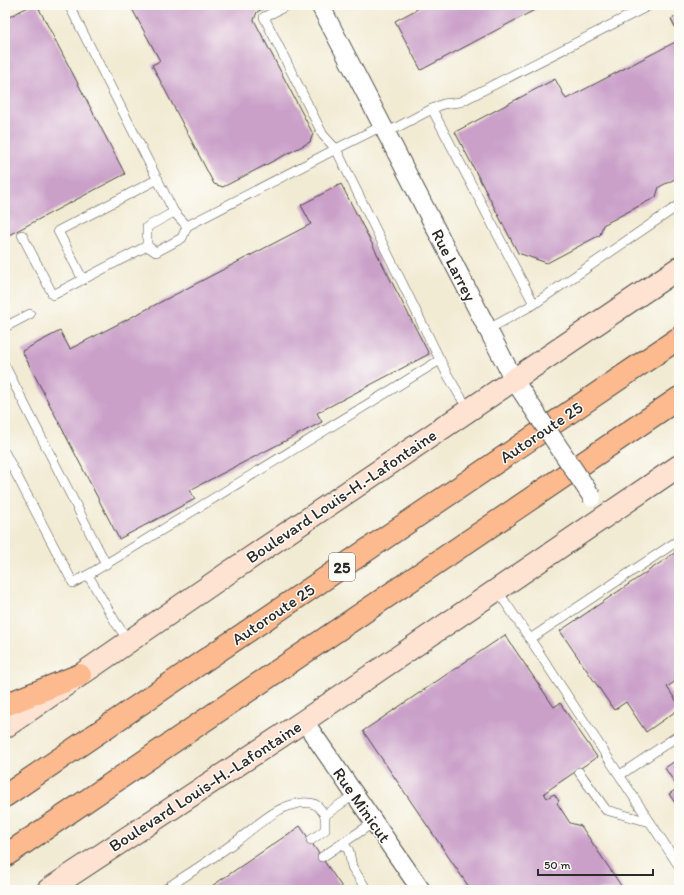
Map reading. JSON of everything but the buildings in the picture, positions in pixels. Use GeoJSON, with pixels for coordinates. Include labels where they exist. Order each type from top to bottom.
{"type":"FeatureCollection","features":[{"type":"Feature","properties":{"kind":"main road","name":"Boulevard Louis-H.-Lafontaine"},"geometry":{"type":"LineString","coordinates":[[5,728],[129,641],[679,268]]}},
{"type":"Feature","properties":{"kind":"main road","name":"Autoroute 25"},"geometry":{"type":"LineString","coordinates":[[5,796],[679,338]]}},
{"type":"Feature","properties":{"kind":"main road"},"geometry":{"type":"LineString","coordinates":[[5,856],[679,398]]}},
{"type":"Feature","properties":{"kind":"main road","name":"Boulevard Louis-H.-Lafontaine"},"geometry":{"type":"LineString","coordinates":[[48,890],[304,721],[679,466]]}},
{"type":"Feature","properties":{"kind":"main road"},"geometry":{"type":"LineString","coordinates":[[5,705],[80,675]]}},
{"type":"Feature","properties":{"kind":"street","name":"Rue Larrey"},"geometry":{"type":"LineString","coordinates":[[320,5],[514,380],[605,516]]}},
{"type":"Feature","properties":{"kind":"street","name":"Rue Minicut"},"geometry":{"type":"LineString","coordinates":[[304,721],[421,890]]}},
{"type":"Feature","properties":{"kind":"lane"},"geometry":{"type":"LineString","coordinates":[[69,5],[174,212],[187,226]]}},
{"type":"Feature","properties":{"kind":"lane"},"geometry":{"type":"LineString","coordinates":[[288,5],[264,18],[323,135],[336,149],[447,374],[469,410]]}},
{"type":"Feature","properties":{"kind":"lane"},"geometry":{"type":"LineString","coordinates":[[147,246],[156,252],[182,238],[187,226],[336,149],[444,104],[460,102],[650,5]]}},
{"type":"Feature","properties":{"kind":"lane"},"geometry":{"type":"LineString","coordinates":[[432,109],[534,304]]}},
{"type":"Feature","properties":{"kind":"lane"},"geometry":{"type":"LineString","coordinates":[[83,280],[58,231],[158,179]]}},
{"type":"Feature","properties":{"kind":"lane"},"geometry":{"type":"LineString","coordinates":[[488,330],[534,304],[679,205]]}},
{"type":"Feature","properties":{"kind":"lane"},"geometry":{"type":"LineString","coordinates":[[147,246],[147,227],[174,212]]}},
{"type":"Feature","properties":{"kind":"lane"},"geometry":{"type":"LineString","coordinates":[[22,235],[52,295],[147,246]]}},
{"type":"Feature","properties":{"kind":"lane"},"geometry":{"type":"LineString","coordinates":[[5,327],[30,314]]}},
{"type":"Feature","properties":{"kind":"lane"},"geometry":{"type":"LineString","coordinates":[[5,453],[73,583],[440,360]]}},
{"type":"Feature","properties":{"kind":"lane"},"geometry":{"type":"LineString","coordinates":[[5,366],[106,564]]}},
{"type":"Feature","properties":{"kind":"lane"},"geometry":{"type":"LineString","coordinates":[[530,639],[679,540]]}},
{"type":"Feature","properties":{"kind":"lane"},"geometry":{"type":"LineString","coordinates":[[88,575],[116,623],[129,641]]}},
{"type":"Feature","properties":{"kind":"lane"},"geometry":{"type":"LineString","coordinates":[[497,590],[679,866]]}},
{"type":"Feature","properties":{"kind":"lane"},"geometry":{"type":"LineString","coordinates":[[620,776],[679,735]]}},
{"type":"Feature","properties":{"kind":"lane"},"geometry":{"type":"LineString","coordinates":[[579,772],[606,810],[650,822]]}},
{"type":"Feature","properties":{"kind":"lane"},"geometry":{"type":"LineString","coordinates":[[325,815],[355,794]]}},
{"type":"Feature","properties":{"kind":"lane"},"geometry":{"type":"LineString","coordinates":[[164,890],[236,841],[256,825],[278,811],[298,804],[308,802],[318,806],[325,815],[325,830],[311,840]]}},
{"type":"Feature","properties":{"kind":"lane"},"geometry":{"type":"LineString","coordinates":[[322,857],[374,822]]}},
{"type":"Feature","properties":{"kind":"lane"},"geometry":{"type":"LineString","coordinates":[[343,843],[349,851],[352,867],[367,890]]}}]}
